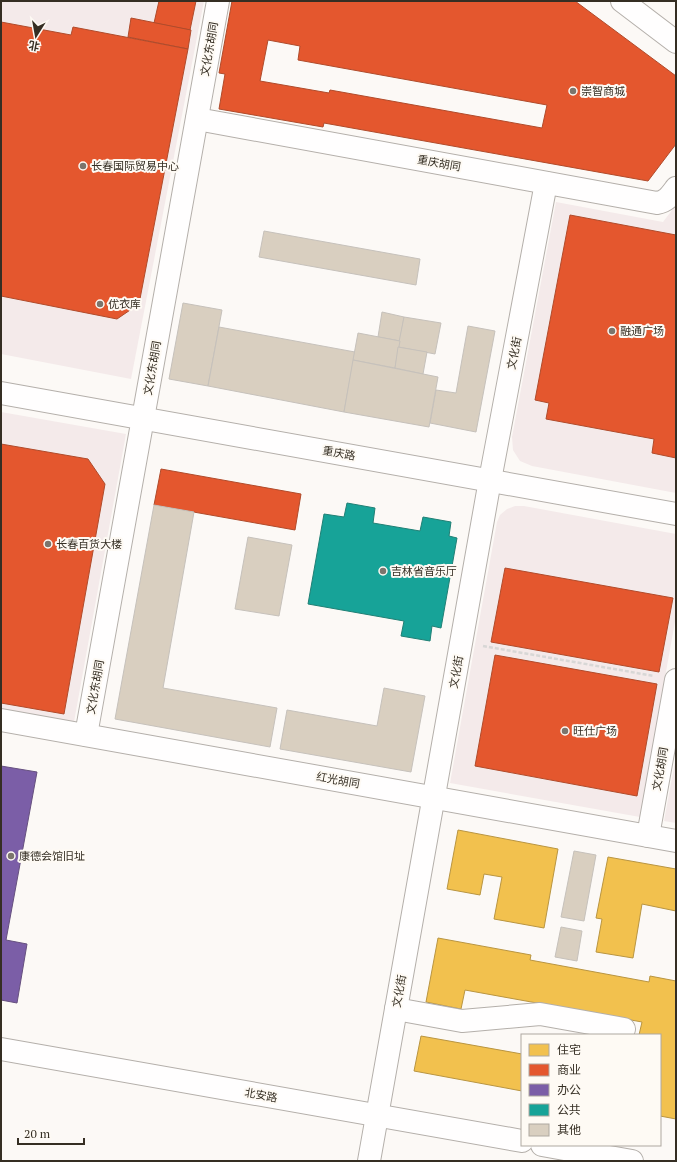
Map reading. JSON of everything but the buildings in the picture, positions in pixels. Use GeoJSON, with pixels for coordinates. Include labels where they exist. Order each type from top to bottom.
{"type":"FeatureCollection","features":[{"type":"Feature","properties":{"kind":"street","name":"文化东胡同"},"geometry":{"type":"LineString","coordinates":[[86,735],[218,1]]}},
{"type":"Feature","properties":{"kind":"street"},"geometry":{"type":"LineString","coordinates":[[622,1],[676,42]]}},
{"type":"Feature","properties":{"kind":"street","name":"重庆胡同"},"geometry":{"type":"LineString","coordinates":[[196,119],[657,203],[664,202],[676,188]]}},
{"type":"Feature","properties":{"kind":"street","name":"文化街"},"geometry":{"type":"LineString","coordinates":[[369,1161],[490,480],[546,183]]}},
{"type":"Feature","properties":{"kind":"street","name":"重庆路"},"geometry":{"type":"LineString","coordinates":[[1,393],[676,514]]}},
{"type":"Feature","properties":{"kind":"street","name":"文化胡同"},"geometry":{"type":"LineString","coordinates":[[648,836],[676,680]]}},
{"type":"Feature","properties":{"kind":"street","name":"红光胡同"},"geometry":{"type":"LineString","coordinates":[[1,720],[676,841]]}},
{"type":"Feature","properties":{"kind":"street"},"geometry":{"type":"LineString","coordinates":[[396,1009],[462,1020],[540,1014],[624,1029]]}},
{"type":"Feature","properties":{"kind":"street","name":"北安路"},"geometry":{"type":"LineString","coordinates":[[1,1049],[521,1141]]}},
{"type":"Feature","properties":{"kind":"street"},"geometry":{"type":"LineString","coordinates":[[548,1146],[632,1161]]}},
{"type":"Feature","properties":{"kind":"path"},"geometry":{"type":"LineString","coordinates":[[461,642],[676,680]]}},
{"type":"Feature","properties":{"kind":"shaded area","name":"长春国际贸易中心"},"geometry":{"type":"Polygon","coordinates":[[[1,1],[204,1],[131,379],[1,354],[1,1]]]}},
{"type":"Feature","properties":{"kind":"shaded area","name":"融通广场"},"geometry":{"type":"Polygon","coordinates":[[[556,202],[663,222],[676,205],[676,493],[532,466],[520,461],[513,450],[512,437],[556,202]]]}},
{"type":"Feature","properties":{"kind":"shaded area","name":"长春百货大楼"},"geometry":{"type":"Polygon","coordinates":[[[1,412],[126,434],[74,722],[1,709],[1,412]]]}},
{"type":"Feature","properties":{"kind":"shaded area"},"geometry":{"type":"Polygon","coordinates":[[[515,506],[524,506],[676,534],[676,616],[640,817],[450,783],[497,522],[500,515],[507,509],[515,506]]]}},
{"type":"Feature","properties":{"kind":"shaded area"},"geometry":{"type":"Polygon","coordinates":[[[676,756],[676,823],[664,821],[676,756]]]}},
{"type":"Feature","properties":{"kind":"place","name":"崇智商城"},"geometry":{"type":"Point","coordinates":[573,91]}},
{"type":"Feature","properties":{"kind":"place","name":"长春国际贸易中心"},"geometry":{"type":"Point","coordinates":[83,166]}},
{"type":"Feature","properties":{"kind":"place","name":"优衣库"},"geometry":{"type":"Point","coordinates":[100,304]}},
{"type":"Feature","properties":{"kind":"place","name":"融通广场"},"geometry":{"type":"Point","coordinates":[612,331]}},
{"type":"Feature","properties":{"kind":"place","name":"长春百货大楼"},"geometry":{"type":"Point","coordinates":[48,544]}},
{"type":"Feature","properties":{"kind":"place","name":"吉林省音乐厅"},"geometry":{"type":"Point","coordinates":[383,571]}},
{"type":"Feature","properties":{"kind":"place","name":"旺仕广场"},"geometry":{"type":"Point","coordinates":[565,731]}},
{"type":"Feature","properties":{"kind":"place","name":"康德会馆旧址"},"geometry":{"type":"Point","coordinates":[11,856]}}]}
